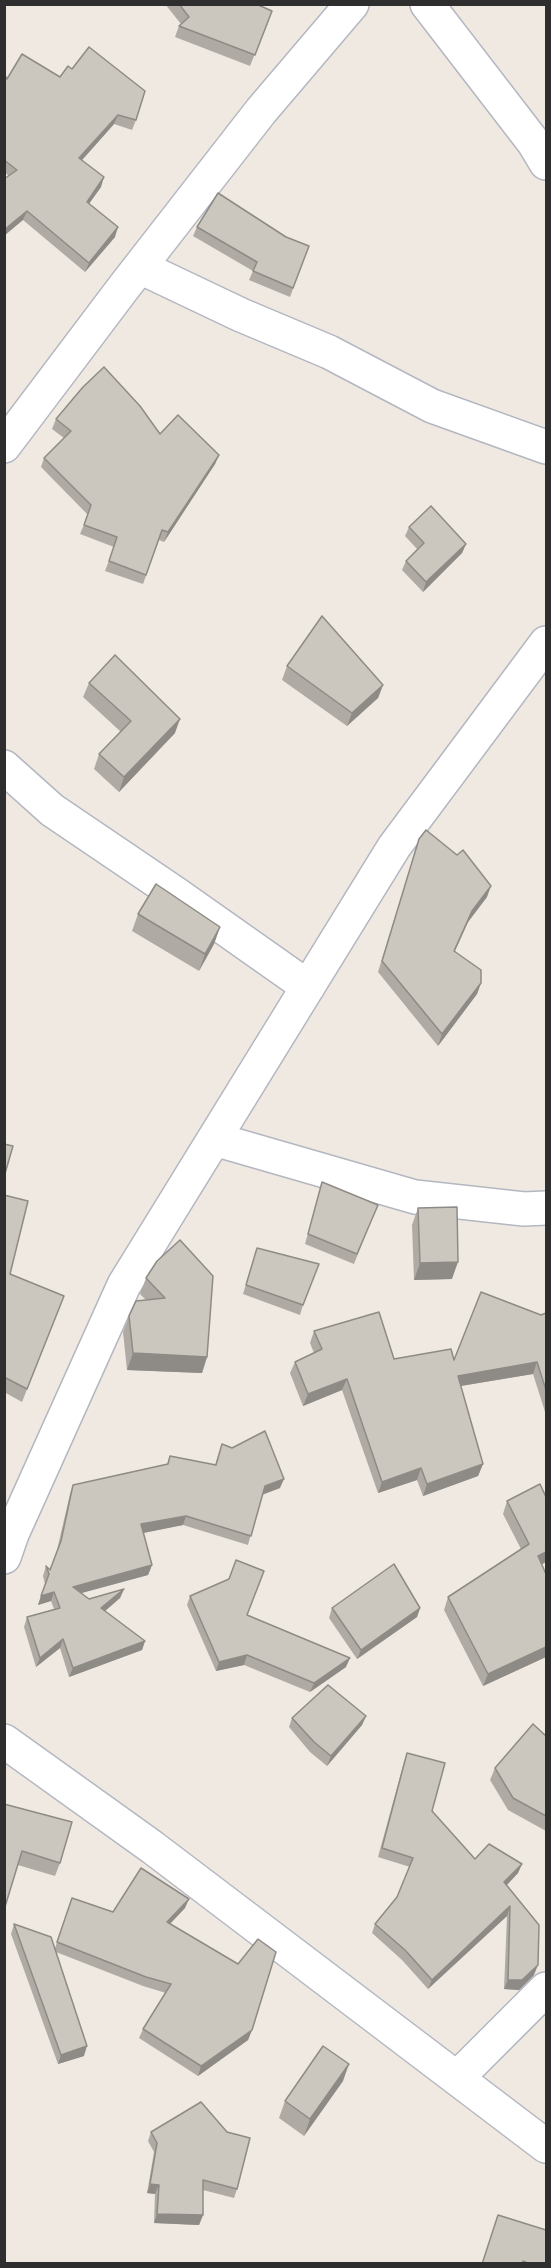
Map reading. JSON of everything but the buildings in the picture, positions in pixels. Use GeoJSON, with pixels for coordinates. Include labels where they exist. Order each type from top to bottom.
{"type":"FeatureCollection","features":[{"type":"Feature","properties":{"kind":"street"},"geometry":{"type":"LineString","coordinates":[[4,446],[261,111],[352,4]]}},
{"type":"Feature","properties":{"kind":"street"},"geometry":{"type":"LineString","coordinates":[[427,4],[534,143],[546,163]]}},
{"type":"Feature","properties":{"kind":"street"},"geometry":{"type":"LineString","coordinates":[[140,267],[241,315],[329,352],[432,406],[546,447]]}},
{"type":"Feature","properties":{"kind":"street"},"geometry":{"type":"LineString","coordinates":[[4,1557],[12,1534],[124,1285],[394,847],[546,643]]}},
{"type":"Feature","properties":{"kind":"street"},"geometry":{"type":"LineString","coordinates":[[4,767],[52,810],[308,987]]}},
{"type":"Feature","properties":{"kind":"street"},"geometry":{"type":"LineString","coordinates":[[214,1139],[415,1197],[524,1209],[546,1208]]}},
{"type":"Feature","properties":{"kind":"street"},"geometry":{"type":"LineString","coordinates":[[4,1741],[152,1847],[546,2146]]}},
{"type":"Feature","properties":{"kind":"street"},"geometry":{"type":"LineString","coordinates":[[457,2078],[546,1989]]}}]}
